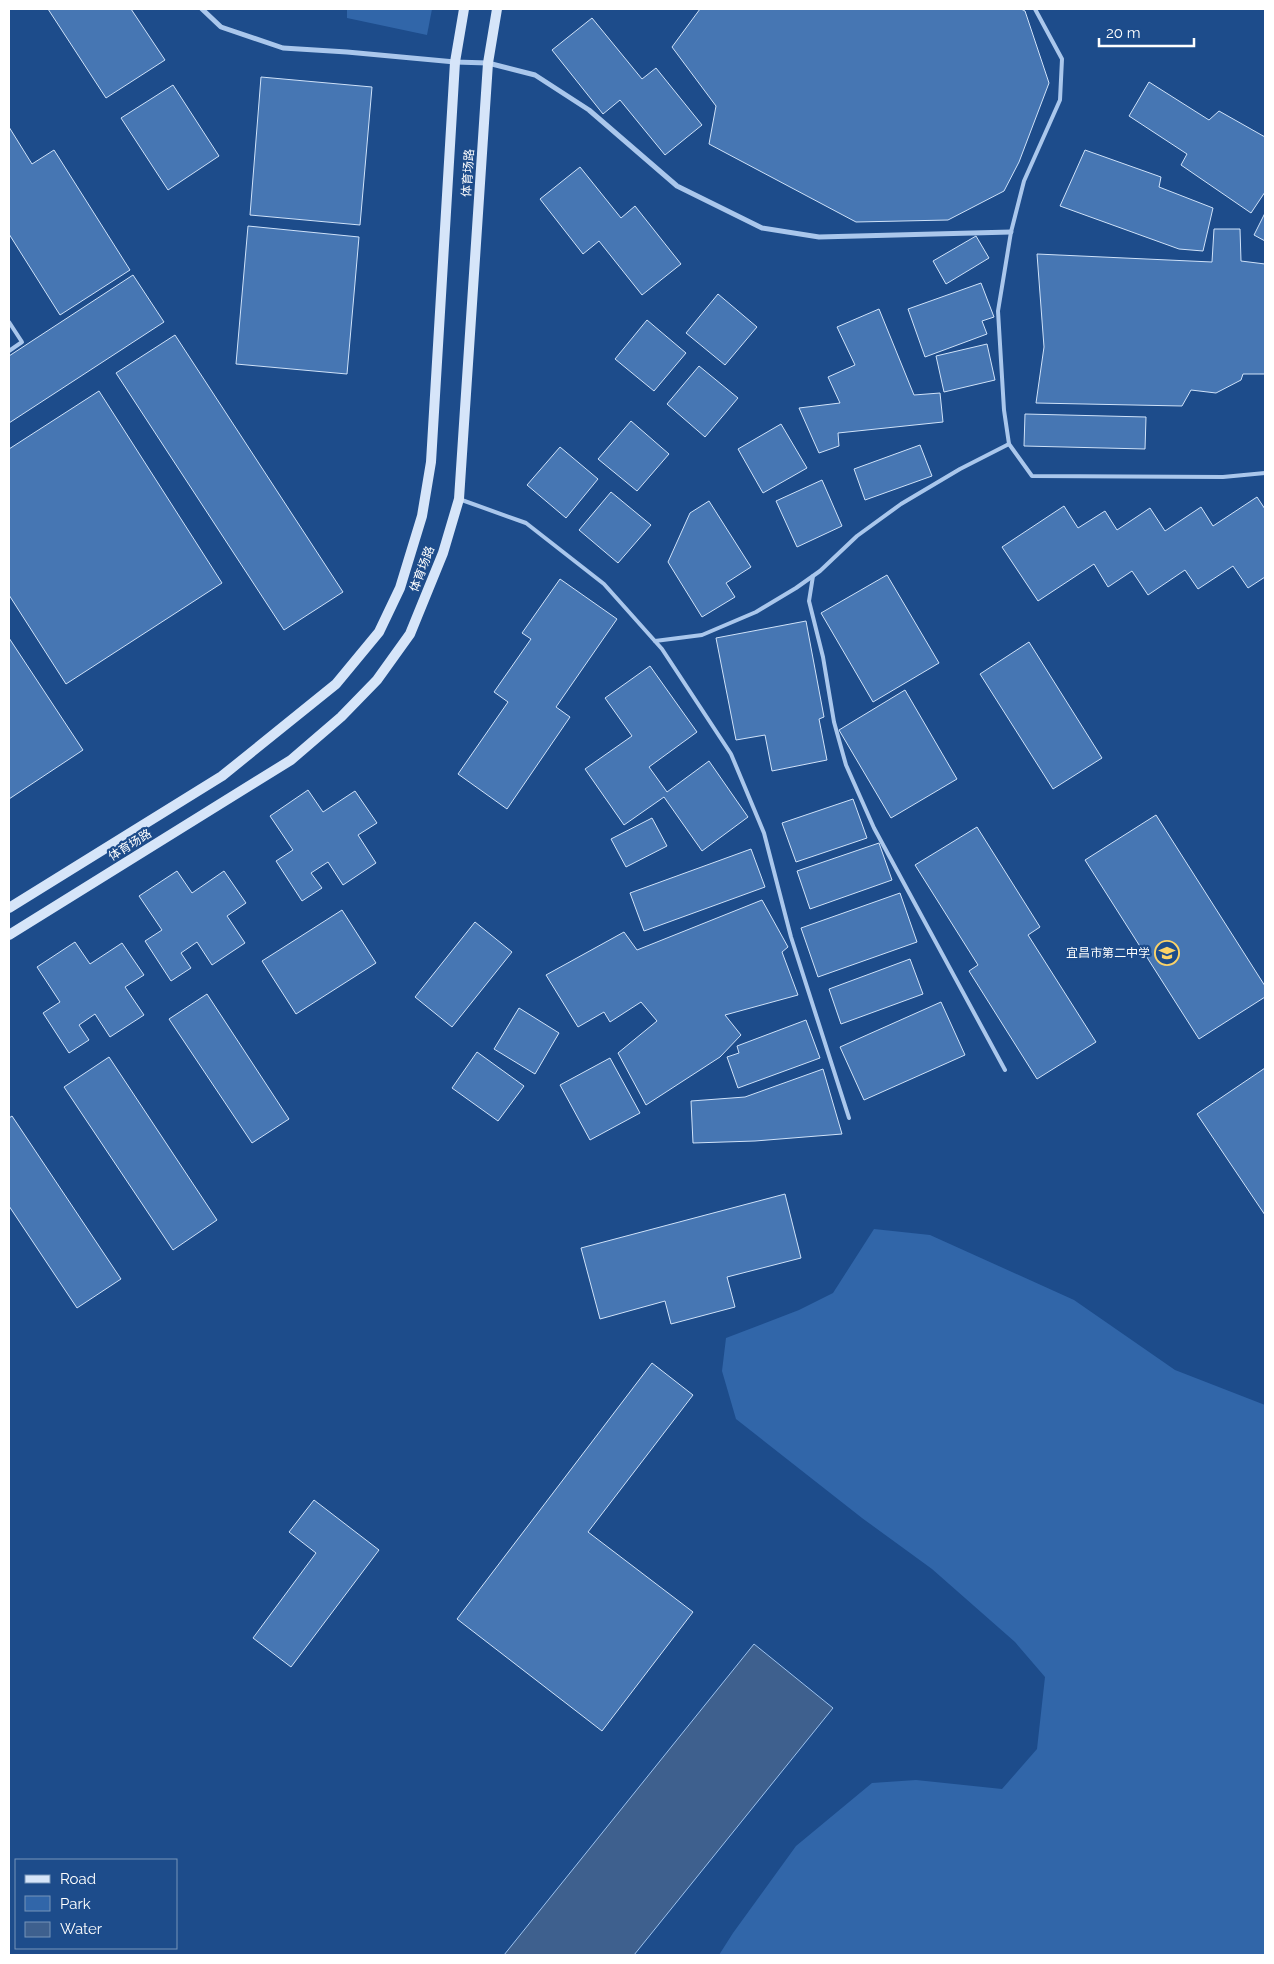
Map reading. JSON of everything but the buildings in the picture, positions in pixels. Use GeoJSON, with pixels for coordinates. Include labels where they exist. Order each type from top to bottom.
{"type":"FeatureCollection","features":[{"type":"Feature","properties":{"kind":"main road","name":"体育场路"},"geometry":{"type":"LineString","coordinates":[[9,908],[222,776],[336,684],[379,632],[400,588],[413,548],[422,516],[431,462],[455,62],[464,9]]}},
{"type":"Feature","properties":{"kind":"main road","name":"体育场路"},"geometry":{"type":"LineString","coordinates":[[9,935],[291,760],[340,717],[377,680],[410,634],[443,553],[459,499],[488,63],[497,9]]}},
{"type":"Feature","properties":{"kind":"street"},"geometry":{"type":"LineString","coordinates":[[202,9],[220,27],[283,48],[488,63],[535,75],[589,110],[677,186],[762,228],[819,237],[1011,232]]}},
{"type":"Feature","properties":{"kind":"lane"},"geometry":{"type":"LineString","coordinates":[[1035,9],[1062,59],[1060,100],[1024,182],[1011,232],[998,311],[1004,410],[1009,444],[1032,476],[1223,477],[1265,473]]}},
{"type":"Feature","properties":{"kind":"lane"},"geometry":{"type":"LineString","coordinates":[[9,322],[22,342],[9,350]]}},
{"type":"Feature","properties":{"kind":"lane"},"geometry":{"type":"LineString","coordinates":[[655,641],[702,634],[756,612],[813,576],[857,536],[901,504],[960,469],[1009,444]]}},
{"type":"Feature","properties":{"kind":"lane"},"geometry":{"type":"LineString","coordinates":[[459,499],[526,523],[604,584],[662,649],[730,754],[764,833],[791,937],[849,1118]]}},
{"type":"Feature","properties":{"kind":"lane"},"geometry":{"type":"LineString","coordinates":[[813,576],[809,601],[823,657],[834,722],[846,765],[874,828],[1005,1070]]}},
{"type":"Feature","properties":{"kind":"green space"},"geometry":{"type":"Polygon","coordinates":[[[347,9],[432,9],[427,35],[347,18],[347,9]]]}},
{"type":"Feature","properties":{"kind":"green space"},"geometry":{"type":"Polygon","coordinates":[[[874,1229],[930,1235],[1074,1300],[1175,1370],[1265,1405],[1265,1955],[719,1955],[796,1846],[872,1783],[916,1780],[1002,1789],[1037,1749],[1045,1677],[1015,1642],[932,1569],[862,1518],[736,1419],[722,1371],[726,1338],[799,1310],[833,1293],[874,1229]]]}},
{"type":"Feature","properties":{"kind":"water"},"geometry":{"type":"Polygon","coordinates":[[[754,1644],[833,1708],[634,1955],[504,1955],[754,1644]]]}},
{"type":"Feature","properties":{"kind":"place","name":"宜昌市第二中学"},"geometry":{"type":"Point","coordinates":[1167,953]}}]}
